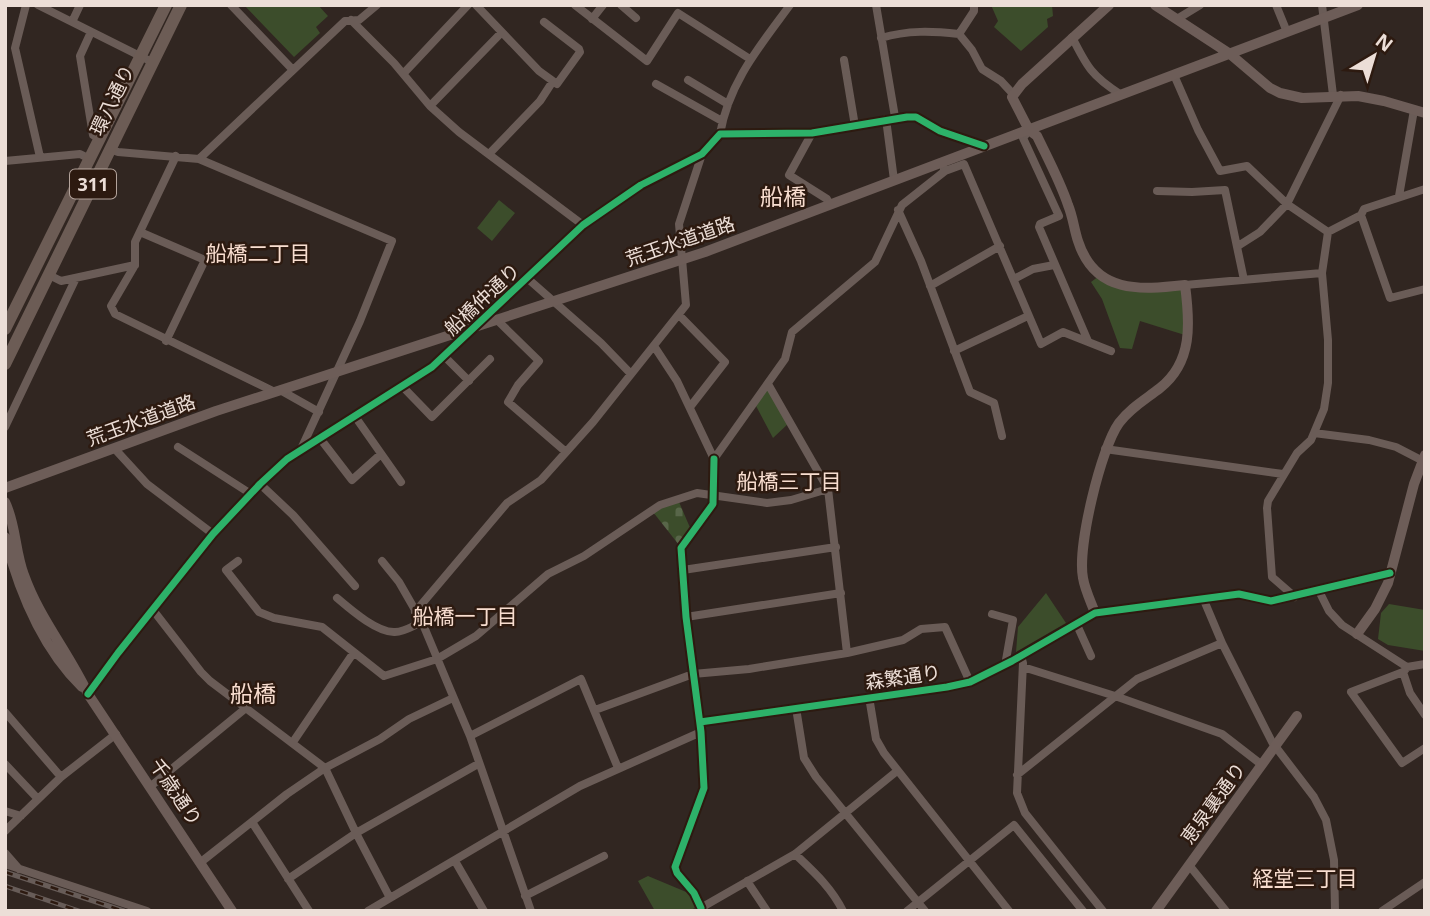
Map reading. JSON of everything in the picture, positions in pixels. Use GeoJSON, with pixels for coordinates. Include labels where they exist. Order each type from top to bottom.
{"type":"FeatureCollection","features":[{"type":"Feature","properties":{"kind":"main road","name":"環八通り"},"geometry":{"type":"LineString","coordinates":[[5,364],[50,275],[104,144],[146,59],[166,5]]}},
{"type":"Feature","properties":{"kind":"main road","name":"環八通り"},"geometry":{"type":"LineString","coordinates":[[146,59],[181,5]]}},
{"type":"Feature","properties":{"kind":"main road","name":"環八通り"},"geometry":{"type":"LineString","coordinates":[[5,329],[90,159],[104,144]]}},
{"type":"Feature","properties":{"kind":"street"},"geometry":{"type":"LineString","coordinates":[[26,5],[15,48],[40,157]]}},
{"type":"Feature","properties":{"kind":"street"},"geometry":{"type":"LineString","coordinates":[[38,5],[146,59]]}},
{"type":"Feature","properties":{"kind":"street"},"geometry":{"type":"LineString","coordinates":[[72,22],[80,5]]}},
{"type":"Feature","properties":{"kind":"street"},"geometry":{"type":"LineString","coordinates":[[231,5],[293,71]]}},
{"type":"Feature","properties":{"kind":"street"},"geometry":{"type":"LineString","coordinates":[[199,159],[345,21],[364,17],[377,5]]}},
{"type":"Feature","properties":{"kind":"street"},"geometry":{"type":"LineString","coordinates":[[404,73],[468,5]]}},
{"type":"Feature","properties":{"kind":"street"},"geometry":{"type":"LineString","coordinates":[[475,5],[539,71],[557,84],[580,52],[544,22]]}},
{"type":"Feature","properties":{"kind":"street"},"geometry":{"type":"LineString","coordinates":[[575,5],[647,61],[678,13],[750,59]]}},
{"type":"Feature","properties":{"kind":"street"},"geometry":{"type":"LineString","coordinates":[[592,19],[603,5]]}},
{"type":"Feature","properties":{"kind":"street"},"geometry":{"type":"LineString","coordinates":[[621,5],[636,18]]}},
{"type":"Feature","properties":{"kind":"street"},"geometry":{"type":"LineString","coordinates":[[790,5],[740,73],[719,134],[812,133],[890,118],[916,117],[940,131],[984,146]]}},
{"type":"Feature","properties":{"kind":"street"},"geometry":{"type":"LineString","coordinates":[[876,5],[890,118],[894,180]]}},
{"type":"Feature","properties":{"kind":"street"},"geometry":{"type":"LineString","coordinates":[[959,34],[974,11],[974,5]]}},
{"type":"Feature","properties":{"kind":"street"},"geometry":{"type":"LineString","coordinates":[[1013,94],[1072,37],[1110,5]]}},
{"type":"Feature","properties":{"kind":"street"},"geometry":{"type":"LineString","coordinates":[[1155,5],[1230,54],[1270,88],[1280,93],[1302,98],[1337,95],[1372,98],[1419,111],[1399,196]]}},
{"type":"Feature","properties":{"kind":"street"},"geometry":{"type":"LineString","coordinates":[[1177,19],[1199,5]]}},
{"type":"Feature","properties":{"kind":"street"},"geometry":{"type":"LineString","coordinates":[[1276,5],[1287,32]]}},
{"type":"Feature","properties":{"kind":"street"},"geometry":{"type":"LineString","coordinates":[[1238,246],[1260,232],[1287,204],[1337,95],[1322,5]]}},
{"type":"Feature","properties":{"kind":"street","name":"荒玉水道道路"},"geometry":{"type":"LineString","coordinates":[[5,488],[277,391],[681,259],[894,180],[943,167],[962,160],[984,146],[1358,5]]}},
{"type":"Feature","properties":{"kind":"street"},"geometry":{"type":"LineString","coordinates":[[351,20],[404,73],[430,106],[583,225]]}},
{"type":"Feature","properties":{"kind":"street"},"geometry":{"type":"LineString","coordinates":[[881,38],[926,30],[959,34],[982,69],[1001,81],[1013,94],[1029,130],[1037,136],[1064,194],[1078,242],[1087,261],[1114,284],[1135,289],[1322,273]]}},
{"type":"Feature","properties":{"kind":"street"},"geometry":{"type":"LineString","coordinates":[[91,32],[80,56],[93,135],[104,144],[118,152],[199,159],[392,241],[338,371],[301,448]]}},
{"type":"Feature","properties":{"kind":"street"},"geometry":{"type":"LineString","coordinates":[[430,106],[502,32]]}},
{"type":"Feature","properties":{"kind":"street"},"geometry":{"type":"LineString","coordinates":[[1072,37],[1085,64],[1097,79],[1119,94]]}},
{"type":"Feature","properties":{"kind":"street"},"geometry":{"type":"LineString","coordinates":[[845,60],[855,126]]}},
{"type":"Feature","properties":{"kind":"street"},"geometry":{"type":"LineString","coordinates":[[1174,75],[1198,130],[1220,171],[1247,166],[1287,204],[1328,232]]}},
{"type":"Feature","properties":{"kind":"street"},"geometry":{"type":"LineString","coordinates":[[688,80],[728,104]]}},
{"type":"Feature","properties":{"kind":"street"},"geometry":{"type":"LineString","coordinates":[[489,154],[540,101],[553,81]]}},
{"type":"Feature","properties":{"kind":"street"},"geometry":{"type":"LineString","coordinates":[[656,84],[722,121]]}},
{"type":"Feature","properties":{"kind":"street"},"geometry":{"type":"LineString","coordinates":[[1029,130],[1023,138],[1059,216],[1040,224],[1039,227],[1088,341]]}},
{"type":"Feature","properties":{"kind":"street"},"geometry":{"type":"LineString","coordinates":[[812,133],[789,175],[827,199],[830,205]]}},
{"type":"Feature","properties":{"kind":"street","name":"船橋仲通り"},"geometry":{"type":"LineString","coordinates":[[89,694],[118,653],[213,534],[260,484],[301,448],[432,367],[583,225],[631,191],[702,154],[719,134]]}},
{"type":"Feature","properties":{"kind":"street"},"geometry":{"type":"LineString","coordinates":[[5,161],[80,154],[90,159]]}},
{"type":"Feature","properties":{"kind":"street"},"geometry":{"type":"LineString","coordinates":[[415,612],[507,503],[541,480],[566,452],[686,305],[681,259],[681,214],[702,154]]}},
{"type":"Feature","properties":{"kind":"street"},"geometry":{"type":"LineString","coordinates":[[176,156],[135,242],[135,265],[111,306],[115,314],[166,341],[319,412]]}},
{"type":"Feature","properties":{"kind":"street"},"geometry":{"type":"LineString","coordinates":[[962,160],[1041,344],[1063,332],[1111,351]]}},
{"type":"Feature","properties":{"kind":"street"},"geometry":{"type":"LineString","coordinates":[[714,458],[785,359],[792,332],[875,262],[905,201],[943,167]]}},
{"type":"Feature","properties":{"kind":"street"},"geometry":{"type":"LineString","coordinates":[[1328,232],[1361,215],[1364,209],[1425,189]]}},
{"type":"Feature","properties":{"kind":"street"},"geometry":{"type":"LineString","coordinates":[[1157,191],[1225,190],[1244,280]]}},
{"type":"Feature","properties":{"kind":"street"},"geometry":{"type":"LineString","coordinates":[[898,211],[970,392],[994,403],[1002,436]]}},
{"type":"Feature","properties":{"kind":"street"},"geometry":{"type":"LineString","coordinates":[[1361,215],[1390,298],[1425,289]]}},
{"type":"Feature","properties":{"kind":"street"},"geometry":{"type":"LineString","coordinates":[[140,232],[205,260],[166,341]]}},
{"type":"Feature","properties":{"kind":"street"},"geometry":{"type":"LineString","coordinates":[[1296,597],[1272,577],[1267,508],[1283,474],[1314,432],[1324,409],[1328,383],[1328,340],[1322,273],[1328,232]]}},
{"type":"Feature","properties":{"kind":"street"},"geometry":{"type":"LineString","coordinates":[[930,286],[1000,246]]}},
{"type":"Feature","properties":{"kind":"street"},"geometry":{"type":"LineString","coordinates":[[50,275],[61,281],[135,265]]}},
{"type":"Feature","properties":{"kind":"street"},"geometry":{"type":"LineString","coordinates":[[1014,279],[1033,269],[1054,265]]}},
{"type":"Feature","properties":{"kind":"street"},"geometry":{"type":"LineString","coordinates":[[5,427],[76,278]]}},
{"type":"Feature","properties":{"kind":"street"},"geometry":{"type":"LineString","coordinates":[[527,278],[601,343],[631,374]]}},
{"type":"Feature","properties":{"kind":"street"},"geometry":{"type":"LineString","coordinates":[[1185,285],[1189,337],[1184,356],[1170,380],[1122,419],[1105,449],[1082,559],[1083,578],[1095,613],[1239,594],[1271,601],[1390,573]]}},
{"type":"Feature","properties":{"kind":"street"},"geometry":{"type":"LineString","coordinates":[[679,315],[725,362],[690,407]]}},
{"type":"Feature","properties":{"kind":"street"},"geometry":{"type":"LineString","coordinates":[[954,351],[1028,316]]}},
{"type":"Feature","properties":{"kind":"street"},"geometry":{"type":"LineString","coordinates":[[496,319],[538,361],[518,384],[508,402],[566,452]]}},
{"type":"Feature","properties":{"kind":"street"},"geometry":{"type":"LineString","coordinates":[[654,346],[677,381],[714,458],[713,504],[681,548],[686,617],[701,732],[704,788],[675,867],[677,873],[694,892],[699,909],[794,854],[897,771]]}},
{"type":"Feature","properties":{"kind":"street"},"geometry":{"type":"LineString","coordinates":[[444,356],[469,381]]}},
{"type":"Feature","properties":{"kind":"street"},"geometry":{"type":"LineString","coordinates":[[402,386],[432,417],[490,359]]}},
{"type":"Feature","properties":{"kind":"street"},"geometry":{"type":"LineString","coordinates":[[768,384],[828,489],[847,653]]}},
{"type":"Feature","properties":{"kind":"street"},"geometry":{"type":"LineString","coordinates":[[355,415],[401,482]]}},
{"type":"Feature","properties":{"kind":"street"},"geometry":{"type":"LineString","coordinates":[[1314,432],[1396,447],[1424,459],[1380,601],[1357,634]]}},
{"type":"Feature","properties":{"kind":"street"},"geometry":{"type":"LineString","coordinates":[[319,437],[352,480],[381,454]]}},
{"type":"Feature","properties":{"kind":"street"},"geometry":{"type":"LineString","coordinates":[[178,447],[251,494]]}},
{"type":"Feature","properties":{"kind":"street"},"geometry":{"type":"LineString","coordinates":[[114,448],[147,484],[213,534]]}},
{"type":"Feature","properties":{"kind":"street"},"geometry":{"type":"LineString","coordinates":[[1105,449],[1283,474]]}},
{"type":"Feature","properties":{"kind":"street"},"geometry":{"type":"LineString","coordinates":[[260,484],[293,515],[355,586]]}},
{"type":"Feature","properties":{"kind":"street"},"geometry":{"type":"LineString","coordinates":[[238,561],[226,569],[260,612],[274,618],[322,627],[384,676],[437,659],[476,636],[548,573],[584,556],[660,505],[697,493],[767,503],[791,500],[828,489]]}},
{"type":"Feature","properties":{"kind":"street","name":"千歳通り"},"geometry":{"type":"LineString","coordinates":[[5,502],[23,574],[37,605],[78,671],[89,694],[232,911]]}},
{"type":"Feature","properties":{"kind":"street","name":"千歳通り"},"geometry":{"type":"LineString","coordinates":[[5,537],[15,573],[40,630],[72,678],[89,694]]}},
{"type":"Feature","properties":{"kind":"street"},"geometry":{"type":"LineString","coordinates":[[683,570],[836,547]]}},
{"type":"Feature","properties":{"kind":"street"},"geometry":{"type":"LineString","coordinates":[[382,561],[399,582],[422,622],[470,736],[531,911]]}},
{"type":"Feature","properties":{"kind":"street"},"geometry":{"type":"LineString","coordinates":[[1318,591],[1329,611],[1342,625],[1405,670],[1410,693],[1425,715]]}},
{"type":"Feature","properties":{"kind":"street"},"geometry":{"type":"LineString","coordinates":[[686,617],[841,593]]}},
{"type":"Feature","properties":{"kind":"street"},"geometry":{"type":"LineString","coordinates":[[337,598],[357,615],[386,632],[398,632],[422,622]]}},
{"type":"Feature","properties":{"kind":"street"},"geometry":{"type":"LineString","coordinates":[[1203,598],[1222,643],[1275,747],[1314,797],[1326,820],[1334,860],[1335,911]]}},
{"type":"Feature","properties":{"kind":"street"},"geometry":{"type":"LineString","coordinates":[[153,610],[201,672],[325,768],[390,898]]}},
{"type":"Feature","properties":{"kind":"street","name":"森繁通り"},"geometry":{"type":"LineString","coordinates":[[700,722],[970,682],[1007,664],[1095,613]]}},
{"type":"Feature","properties":{"kind":"street"},"geometry":{"type":"LineString","coordinates":[[992,614],[1013,620],[1007,664]]}},
{"type":"Feature","properties":{"kind":"street"},"geometry":{"type":"LineString","coordinates":[[1077,625],[1091,656]]}},
{"type":"Feature","properties":{"kind":"street"},"geometry":{"type":"LineString","coordinates":[[595,710],[694,674],[749,669],[847,653],[903,640],[921,629],[945,626],[970,682]]}},
{"type":"Feature","properties":{"kind":"street"},"geometry":{"type":"LineString","coordinates":[[1017,775],[1137,679],[1222,643]]}},
{"type":"Feature","properties":{"kind":"street"},"geometry":{"type":"LineString","coordinates":[[293,742],[354,652]]}},
{"type":"Feature","properties":{"kind":"street"},"geometry":{"type":"LineString","coordinates":[[1021,656],[1023,667],[1017,793],[1024,814],[1103,911]]}},
{"type":"Feature","properties":{"kind":"street"},"geometry":{"type":"LineString","coordinates":[[1425,664],[1351,692],[1402,763],[1425,748]]}},
{"type":"Feature","properties":{"kind":"street"},"geometry":{"type":"LineString","coordinates":[[1023,667],[1222,734],[1262,765]]}},
{"type":"Feature","properties":{"kind":"street"},"geometry":{"type":"LineString","coordinates":[[470,736],[581,679],[618,768]]}},
{"type":"Feature","properties":{"kind":"street"},"geometry":{"type":"LineString","coordinates":[[869,697],[876,739],[897,771],[1009,911]]}},
{"type":"Feature","properties":{"kind":"street"},"geometry":{"type":"LineString","coordinates":[[201,862],[287,794],[325,768],[380,739],[410,719],[453,698]]}},
{"type":"Feature","properties":{"kind":"street"},"geometry":{"type":"LineString","coordinates":[[151,786],[246,708]]}},
{"type":"Feature","properties":{"kind":"street"},"geometry":{"type":"LineString","coordinates":[[796,708],[804,758],[816,777],[925,911]]}},
{"type":"Feature","properties":{"kind":"street"},"geometry":{"type":"LineString","coordinates":[[5,712],[61,777]]}},
{"type":"Feature","properties":{"kind":"street","name":"恵泉裏通り"},"geometry":{"type":"LineString","coordinates":[[1156,911],[1297,716]]}},
{"type":"Feature","properties":{"kind":"street"},"geometry":{"type":"LineString","coordinates":[[368,911],[580,786],[701,732]]}},
{"type":"Feature","properties":{"kind":"street"},"geometry":{"type":"LineString","coordinates":[[5,831],[61,777],[116,734]]}},
{"type":"Feature","properties":{"kind":"street"},"geometry":{"type":"LineString","coordinates":[[5,764],[38,799]]}},
{"type":"Feature","properties":{"kind":"street"},"geometry":{"type":"LineString","coordinates":[[288,879],[356,834],[478,764]]}},
{"type":"Feature","properties":{"kind":"street"},"geometry":{"type":"LineString","coordinates":[[5,811],[21,816]]}},
{"type":"Feature","properties":{"kind":"street"},"geometry":{"type":"LineString","coordinates":[[252,822],[309,911]]}},
{"type":"Feature","properties":{"kind":"street"},"geometry":{"type":"LineString","coordinates":[[907,911],[1014,825],[1083,911]]}},
{"type":"Feature","properties":{"kind":"street"},"geometry":{"type":"LineString","coordinates":[[5,853],[20,870]]}},
{"type":"Feature","properties":{"kind":"street"},"geometry":{"type":"LineString","coordinates":[[794,854],[821,877],[843,911]]}},
{"type":"Feature","properties":{"kind":"street"},"geometry":{"type":"LineString","coordinates":[[525,896],[604,856]]}},
{"type":"Feature","properties":{"kind":"street"},"geometry":{"type":"LineString","coordinates":[[455,861],[484,911]]}},
{"type":"Feature","properties":{"kind":"street"},"geometry":{"type":"LineString","coordinates":[[5,864],[147,911]]}},
{"type":"Feature","properties":{"kind":"street"},"geometry":{"type":"LineString","coordinates":[[1189,865],[1226,911]]}},
{"type":"Feature","properties":{"kind":"street"},"geometry":{"type":"LineString","coordinates":[[747,881],[766,911]]}},
{"type":"Feature","properties":{"kind":"street"},"geometry":{"type":"LineString","coordinates":[[1381,911],[1425,882]]}},
{"type":"Feature","properties":{"kind":"green space"},"geometry":{"type":"Polygon","coordinates":[[[244,5],[318,5],[328,16],[316,27],[320,33],[294,57],[244,5]]]}},
{"type":"Feature","properties":{"kind":"green space"},"geometry":{"type":"Polygon","coordinates":[[[991,5],[1052,5],[1053,16],[1047,19],[1048,27],[1021,51],[994,27],[998,21],[991,5]]]}},
{"type":"Feature","properties":{"kind":"green space"},"geometry":{"type":"Polygon","coordinates":[[[499,200],[515,213],[492,241],[477,228],[499,200]]]}},
{"type":"Feature","properties":{"kind":"green space"},"geometry":{"type":"Polygon","coordinates":[[[1099,276],[1114,284],[1184,286],[1188,336],[1140,321],[1132,349],[1120,348],[1102,299],[1091,282],[1099,276]]]}},
{"type":"Feature","properties":{"kind":"green space"},"geometry":{"type":"Polygon","coordinates":[[[768,386],[790,422],[773,438],[755,404],[768,386]]]}},
{"type":"Feature","properties":{"kind":"green space"},"geometry":{"type":"Polygon","coordinates":[[[679,502],[691,530],[679,545],[653,512],[679,502]]]}},
{"type":"Feature","properties":{"kind":"green space"},"geometry":{"type":"Polygon","coordinates":[[[1046,593],[1066,623],[1016,652],[1018,627],[1046,593]]]}},
{"type":"Feature","properties":{"kind":"green space"},"geometry":{"type":"Polygon","coordinates":[[[1389,604],[1425,610],[1425,651],[1388,645],[1378,639],[1381,613],[1389,604]]]}},
{"type":"Feature","properties":{"kind":"green space"},"geometry":{"type":"Polygon","coordinates":[[[648,876],[691,894],[696,907],[690,911],[655,911],[638,881],[648,876]]]}},
{"type":"Feature","properties":{"kind":"railway"},"geometry":{"type":"LineString","coordinates":[[5,872],[124,911]]}},
{"type":"Feature","properties":{"kind":"railway"},"geometry":{"type":"LineString","coordinates":[[5,886],[79,911]]}},
{"type":"Feature","properties":{"kind":"cycle path"},"geometry":{"type":"LineString","coordinates":[[88,694],[213,534],[287,459],[432,367],[583,225],[641,185],[702,154],[720,134],[812,133],[916,117],[940,131],[984,146]]}},
{"type":"Feature","properties":{"kind":"cycle path"},"geometry":{"type":"LineString","coordinates":[[701,908],[694,893],[675,867],[704,788],[701,732],[686,617],[681,548],[713,504],[714,459]]}},
{"type":"Feature","properties":{"kind":"cycle path"},"geometry":{"type":"LineString","coordinates":[[700,722],[970,682],[1095,613],[1239,594],[1271,601],[1390,573]]}},
{"type":"Feature","properties":{"kind":"district","name":"船橋"},"geometry":{"type":"Point","coordinates":[783,196]}},
{"type":"Feature","properties":{"kind":"district","name":"船橋二丁目"},"geometry":{"type":"Point","coordinates":[258,253]}},
{"type":"Feature","properties":{"kind":"district","name":"船橋三丁目"},"geometry":{"type":"Point","coordinates":[789,481]}},
{"type":"Feature","properties":{"kind":"district","name":"船橋一丁目"},"geometry":{"type":"Point","coordinates":[465,616]}},
{"type":"Feature","properties":{"kind":"district","name":"船橋"},"geometry":{"type":"Point","coordinates":[253,693]}},
{"type":"Feature","properties":{"kind":"district","name":"経堂三丁目"},"geometry":{"type":"Point","coordinates":[1305,878]}}]}
